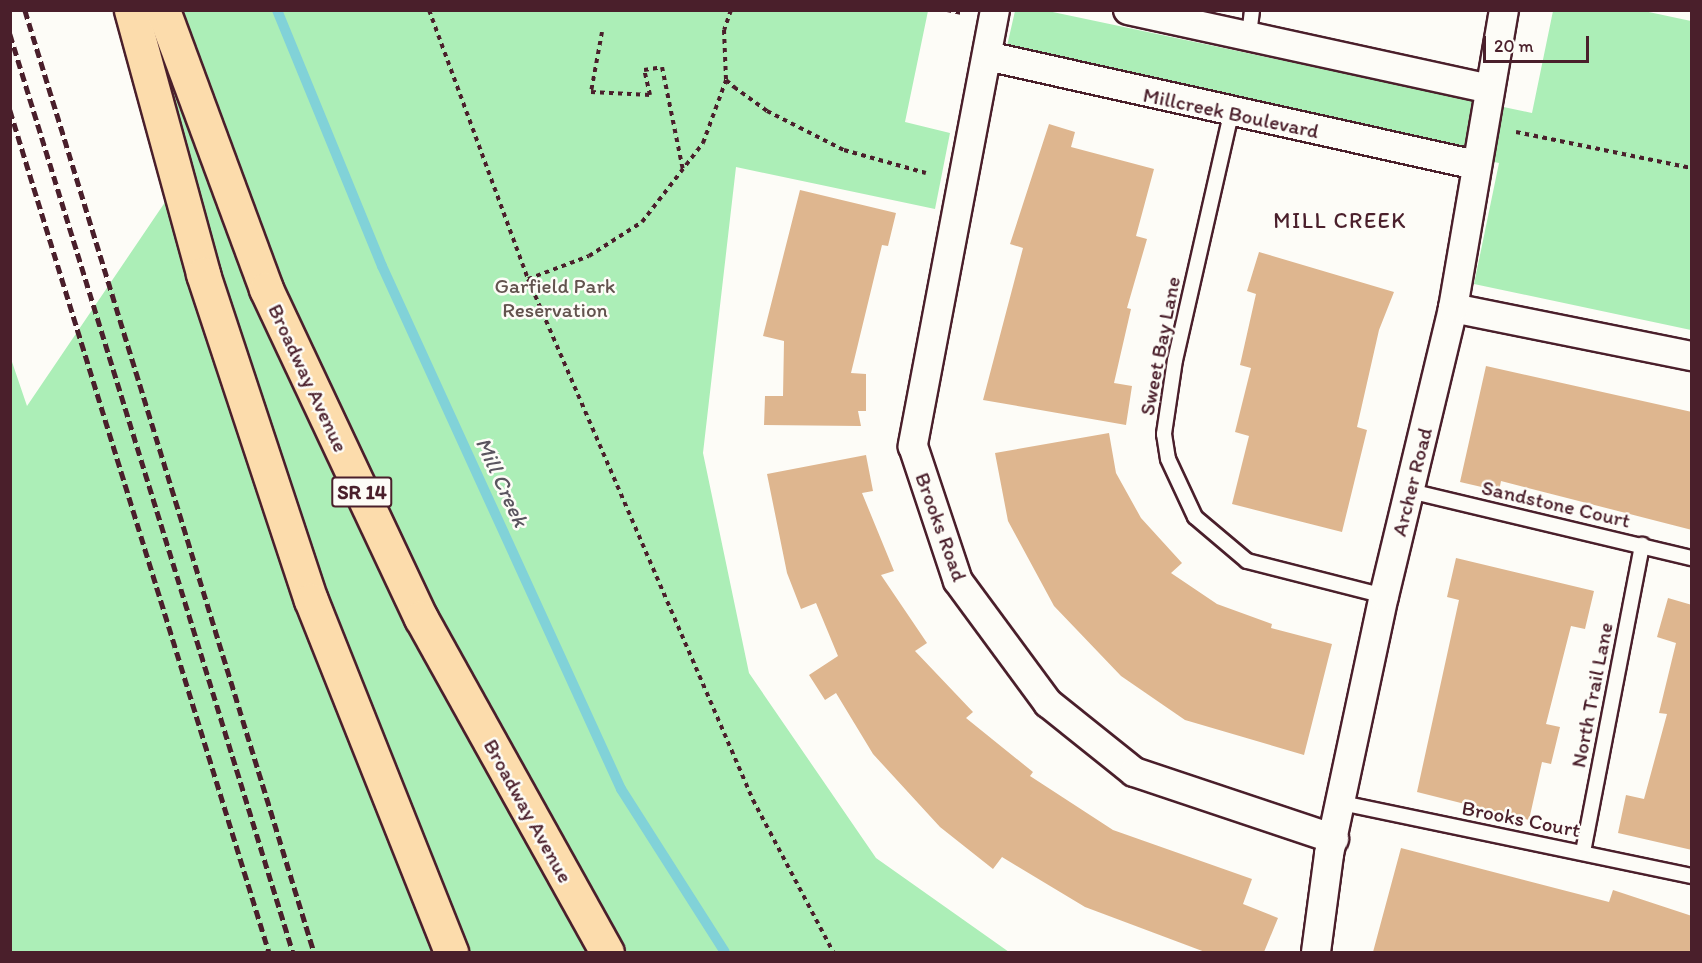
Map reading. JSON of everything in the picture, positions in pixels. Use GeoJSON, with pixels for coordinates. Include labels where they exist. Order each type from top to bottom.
{"type":"FeatureCollection","features":[{"type":"Feature","properties":{"kind":"main road"},"geometry":{"type":"LineString","coordinates":[[131,10],[203,274],[311,600],[450,952]]}},
{"type":"Feature","properties":{"kind":"main road","name":"Broadway Avenue"},"geometry":{"type":"LineString","coordinates":[[163,10],[266,289],[386,544],[421,618],[607,952]]}},
{"type":"Feature","properties":{"kind":"street","name":"Brooks Road"},"geometry":{"type":"LineString","coordinates":[[995,10],[913,446],[958,581],[1048,703],[1134,772],[1334,839]]}},
{"type":"Feature","properties":{"kind":"street"},"geometry":{"type":"LineString","coordinates":[[1128,10],[1250,23],[1489,88]]}},
{"type":"Feature","properties":{"kind":"street","name":"Archer Road"},"geometry":{"type":"LineString","coordinates":[[1316,952],[1334,839],[1384,596],[1453,308],[1504,10]]}},
{"type":"Feature","properties":{"kind":"street","name":"Millcreek Boulevard"},"geometry":{"type":"LineString","coordinates":[[987,56],[1232,114],[1476,165]]}},
{"type":"Feature","properties":{"kind":"street"},"geometry":{"type":"LineString","coordinates":[[1453,308],[1692,356]]}},
{"type":"Feature","properties":{"kind":"lane","name":"Sweet Bay Lane"},"geometry":{"type":"LineString","coordinates":[[1232,114],[1174,360],[1164,434],[1168,459],[1195,517],[1247,561],[1384,596]]}},
{"type":"Feature","properties":{"kind":"lane","name":"Sandstone Court"},"geometry":{"type":"LineString","coordinates":[[1410,491],[1692,558]]}},
{"type":"Feature","properties":{"kind":"lane","name":"North Trail Lane"},"geometry":{"type":"LineString","coordinates":[[1583,852],[1642,545]]}},
{"type":"Feature","properties":{"kind":"lane","name":"Brooks Court"},"geometry":{"type":"LineString","coordinates":[[1342,803],[1692,876]]}},
{"type":"Feature","properties":{"kind":"path"},"geometry":{"type":"LineString","coordinates":[[429,10],[528,279],[753,800],[833,952]]}},
{"type":"Feature","properties":{"kind":"path"},"geometry":{"type":"LineString","coordinates":[[528,279],[590,256],[642,222],[683,170],[703,143],[726,80],[724,30],[731,10]]}},
{"type":"Feature","properties":{"kind":"path"},"geometry":{"type":"LineString","coordinates":[[602,32],[591,92],[650,95],[644,70],[662,67],[683,170]]}},
{"type":"Feature","properties":{"kind":"path"},"geometry":{"type":"LineString","coordinates":[[726,80],[766,111],[844,150],[926,173]]}},
{"type":"Feature","properties":{"kind":"path"},"geometry":{"type":"LineString","coordinates":[[1516,132],[1692,168]]}},
{"type":"Feature","properties":{"kind":"green space","name":"Garfield Park Reservation"},"geometry":{"type":"Polygon","coordinates":[[[131,11],[928,11],[905,122],[950,133],[935,209],[736,167],[703,453],[749,673],[876,858],[1009,952],[11,952],[10,356],[27,406],[178,183],[131,11]]]}},
{"type":"Feature","properties":{"kind":"green space"},"geometry":{"type":"Polygon","coordinates":[[[1015,11],[1048,11],[1532,113],[1553,11],[1644,11],[1691,21],[1691,330],[1474,284],[1499,163],[1004,59],[1015,11]]]}},
{"type":"Feature","properties":{"kind":"building"},"geometry":{"type":"Polygon","coordinates":[[[1049,124],[1075,132],[1071,147],[1154,169],[1136,236],[1147,239],[1127,308],[1131,309],[1114,383],[1132,386],[1126,425],[983,400],[1023,248],[1010,244],[1049,124]]]}},
{"type":"Feature","properties":{"kind":"building"},"geometry":{"type":"Polygon","coordinates":[[[800,190],[896,213],[888,246],[882,245],[851,373],[866,374],[866,411],[858,411],[861,426],[764,425],[765,396],[783,396],[784,341],[763,336],[800,190]]]}},
{"type":"Feature","properties":{"kind":"building"},"geometry":{"type":"Polygon","coordinates":[[[1259,252],[1394,292],[1379,330],[1357,427],[1367,430],[1342,532],[1232,504],[1249,436],[1235,432],[1251,368],[1240,365],[1256,294],[1247,291],[1259,252]]]}},
{"type":"Feature","properties":{"kind":"building"},"geometry":{"type":"Polygon","coordinates":[[[1486,366],[1692,412],[1692,530],[1501,481],[1499,491],[1460,482],[1486,366]]]}},
{"type":"Feature","properties":{"kind":"building"},"geometry":{"type":"Polygon","coordinates":[[[1109,433],[1116,473],[1141,518],[1182,563],[1171,573],[1217,604],[1272,624],[1271,628],[1332,644],[1304,755],[1185,720],[1121,676],[1054,606],[1008,521],[995,453],[1109,433]]]}},
{"type":"Feature","properties":{"kind":"building"},"geometry":{"type":"Polygon","coordinates":[[[866,455],[873,491],[862,493],[894,571],[881,575],[927,643],[915,651],[973,712],[966,718],[1033,772],[1030,776],[1113,830],[1252,879],[1243,904],[1278,918],[1264,952],[1205,952],[1085,907],[1002,857],[993,869],[940,827],[873,754],[836,693],[825,700],[809,675],[838,656],[816,603],[801,609],[787,573],[767,474],[866,455]]]}},
{"type":"Feature","properties":{"kind":"building"},"geometry":{"type":"Polygon","coordinates":[[[1456,558],[1594,591],[1585,629],[1571,626],[1546,724],[1560,727],[1551,764],[1542,762],[1529,820],[1417,792],[1459,600],[1447,597],[1456,558]]]}},
{"type":"Feature","properties":{"kind":"building"},"geometry":{"type":"Polygon","coordinates":[[[1668,598],[1692,605],[1692,850],[1618,833],[1626,795],[1644,799],[1667,714],[1659,713],[1676,643],[1657,637],[1668,598]]]}},
{"type":"Feature","properties":{"kind":"building"},"geometry":{"type":"Polygon","coordinates":[[[1401,848],[1609,902],[1613,890],[1692,916],[1692,952],[1373,952],[1401,848]]]}},
{"type":"Feature","properties":{"kind":"waterway","name":"Mill Creek"},"geometry":{"type":"LineString","coordinates":[[277,10],[382,266],[621,789],[725,952]]}},
{"type":"Feature","properties":{"kind":"railway"},"geometry":{"type":"LineString","coordinates":[[25,10],[314,952]]}},
{"type":"Feature","properties":{"kind":"railway"},"geometry":{"type":"LineString","coordinates":[[10,34],[293,952]]}},
{"type":"Feature","properties":{"kind":"railway"},"geometry":{"type":"LineString","coordinates":[[10,110],[269,952]]}},
{"type":"Feature","properties":{"kind":"district","name":"MILL CREEK"},"geometry":{"type":"Point","coordinates":[1340,221]}}]}
